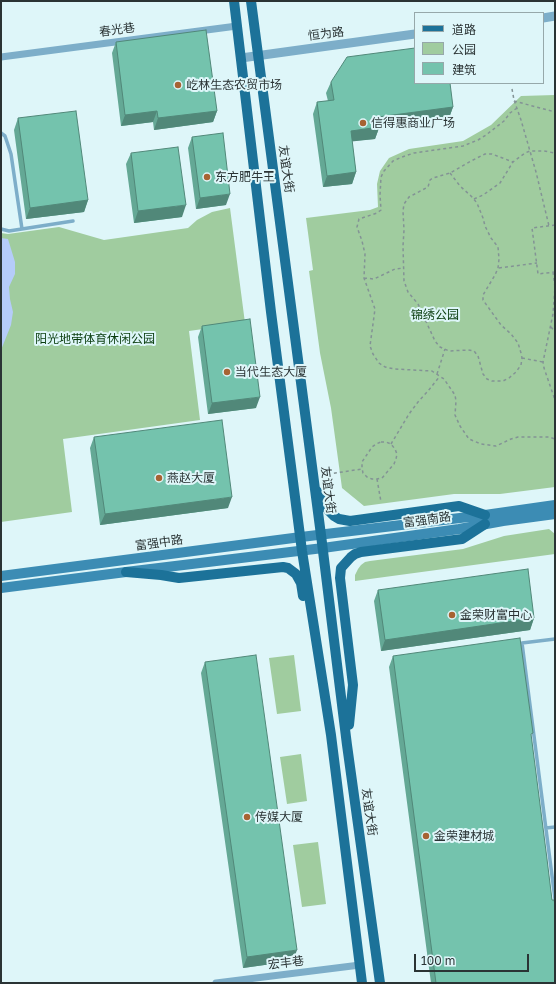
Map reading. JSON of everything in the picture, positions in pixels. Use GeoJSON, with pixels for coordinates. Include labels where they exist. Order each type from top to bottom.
{"type":"FeatureCollection","features":[{"type":"Feature","properties":{"kind":"main road"},"geometry":{"type":"LineString","coordinates":[[234,1],[270,304],[302,551],[330,735],[362,983]]}},
{"type":"Feature","properties":{"kind":"main road","name":"友谊大街"},"geometry":{"type":"LineString","coordinates":[[251,1],[323,548],[347,745],[380,983]]}},
{"type":"Feature","properties":{"kind":"main road"},"geometry":{"type":"LineString","coordinates":[[315,489],[324,500],[329,511],[334,516],[339,519],[350,521],[459,506],[485,519],[462,539],[360,552],[351,557],[341,568],[340,578],[353,685],[347,745]]}},
{"type":"Feature","properties":{"kind":"main road","name":"富强南路"},"geometry":{"type":"LineString","coordinates":[[302,551],[459,529],[485,519],[555,505]]}},
{"type":"Feature","properties":{"kind":"main road","name":"富强南路"},"geometry":{"type":"LineString","coordinates":[[321,535],[459,517],[485,519],[555,514]]}},
{"type":"Feature","properties":{"kind":"main road","name":"富强中路"},"geometry":{"type":"LineString","coordinates":[[1,576],[321,535]]}},
{"type":"Feature","properties":{"kind":"main road","name":"富强中路"},"geometry":{"type":"LineString","coordinates":[[1,588],[302,551]]}},
{"type":"Feature","properties":{"kind":"main road"},"geometry":{"type":"LineString","coordinates":[[126,572],[179,578],[276,567],[288,568],[292,570],[302,587],[319,701],[330,735]]}},
{"type":"Feature","properties":{"kind":"street"},"geometry":{"type":"LineString","coordinates":[[544,18],[555,16]]}},
{"type":"Feature","properties":{"kind":"street","name":"春光巷"},"geometry":{"type":"LineString","coordinates":[[1,57],[237,26]]}},
{"type":"Feature","properties":{"kind":"street","name":"恒为路"},"geometry":{"type":"LineString","coordinates":[[241,58],[414,34]]}},
{"type":"Feature","properties":{"kind":"street","name":"宏丰巷"},"geometry":{"type":"LineString","coordinates":[[216,983],[360,965]]}},
{"type":"Feature","properties":{"kind":"lane"},"geometry":{"type":"LineString","coordinates":[[1,133],[5,136],[11,154],[22,229]]}},
{"type":"Feature","properties":{"kind":"lane"},"geometry":{"type":"LineString","coordinates":[[1,229],[22,229],[73,221]]}},
{"type":"Feature","properties":{"kind":"lane"},"geometry":{"type":"LineString","coordinates":[[555,639],[522,643],[555,900]]}},
{"type":"Feature","properties":{"kind":"lane"},"geometry":{"type":"LineString","coordinates":[[546,828],[555,827]]}},
{"type":"Feature","properties":{"kind":"path"},"geometry":{"type":"LineString","coordinates":[[512,90],[536,172],[549,226]]}},
{"type":"Feature","properties":{"kind":"path"},"geometry":{"type":"LineString","coordinates":[[514,100],[555,112]]}},
{"type":"Feature","properties":{"kind":"path"},"geometry":{"type":"LineString","coordinates":[[517,108],[510,113],[504,121],[478,140],[463,146],[414,152],[393,162],[384,171],[381,177],[381,210],[377,213],[359,219],[358,227],[365,254],[364,278],[376,309],[370,346],[373,354],[385,367],[432,371],[444,379],[455,396],[455,415],[460,426],[469,439],[481,444],[496,446],[518,437],[549,437],[555,439],[555,443]]}},
{"type":"Feature","properties":{"kind":"path"},"geometry":{"type":"LineString","coordinates":[[474,199],[500,183],[514,162],[525,153],[544,150],[555,153]]}},
{"type":"Feature","properties":{"kind":"path"},"geometry":{"type":"LineString","coordinates":[[450,173],[460,186],[477,203],[485,226],[491,238],[498,247],[498,268],[483,295],[483,300],[501,325],[518,343],[522,358],[521,365],[516,372],[503,381],[492,381],[487,379],[478,356],[474,351],[449,351],[435,341],[418,304],[408,292],[404,281],[403,212],[404,204],[409,197],[428,187],[430,180],[450,173],[488,153],[514,162]]}},
{"type":"Feature","properties":{"kind":"path"},"geometry":{"type":"LineString","coordinates":[[555,225],[532,228],[538,274],[554,272],[555,288],[553,314],[543,362],[555,400]]}},
{"type":"Feature","properties":{"kind":"path"},"geometry":{"type":"LineString","coordinates":[[498,268],[537,263]]}},
{"type":"Feature","properties":{"kind":"path"},"geometry":{"type":"LineString","coordinates":[[364,278],[374,279],[394,269],[404,268]]}},
{"type":"Feature","properties":{"kind":"path"},"geometry":{"type":"LineString","coordinates":[[551,326],[555,332]]}},
{"type":"Feature","properties":{"kind":"path"},"geometry":{"type":"LineString","coordinates":[[437,374],[445,349]]}},
{"type":"Feature","properties":{"kind":"path"},"geometry":{"type":"LineString","coordinates":[[522,358],[543,362]]}},
{"type":"Feature","properties":{"kind":"path"},"geometry":{"type":"LineString","coordinates":[[391,444],[409,414],[440,376]]}},
{"type":"Feature","properties":{"kind":"path"},"geometry":{"type":"LineString","coordinates":[[381,442],[391,444],[395,448],[397,454],[394,464],[382,478],[372,479],[367,477],[363,473],[362,462],[372,447],[381,442]]}},
{"type":"Feature","properties":{"kind":"path"},"geometry":{"type":"LineString","coordinates":[[313,476],[362,469]]}},
{"type":"Feature","properties":{"kind":"path"},"geometry":{"type":"LineString","coordinates":[[377,479],[381,502]]}},
{"type":"Feature","properties":{"kind":"green space","name":"锦绣公园"},"geometry":{"type":"Polygon","coordinates":[[[555,95],[555,487],[500,494],[454,494],[364,506],[342,488],[331,408],[320,353],[309,271],[313,270],[306,218],[370,210],[378,207],[377,184],[380,171],[389,158],[409,149],[463,141],[491,125],[521,96],[555,95]]]}},
{"type":"Feature","properties":{"kind":"green space","name":"阳光地带体育休闲公园"},"geometry":{"type":"Polygon","coordinates":[[[230,208],[245,323],[189,331],[200,420],[63,439],[72,512],[1,522],[1,233],[8,234],[59,227],[104,240],[188,228],[197,220],[212,212],[230,208]]]}},
{"type":"Feature","properties":{"kind":"green space"},"geometry":{"type":"Polygon","coordinates":[[[549,529],[555,534],[555,554],[355,581],[355,575],[358,569],[365,562],[463,549],[504,536],[549,529]]]}},
{"type":"Feature","properties":{"kind":"green space"},"geometry":{"type":"Polygon","coordinates":[[[294,655],[301,711],[277,714],[269,658],[294,655]]]}},
{"type":"Feature","properties":{"kind":"green space"},"geometry":{"type":"Polygon","coordinates":[[[301,754],[307,801],[287,804],[280,757],[301,754]]]}},
{"type":"Feature","properties":{"kind":"green space"},"geometry":{"type":"Polygon","coordinates":[[[318,842],[326,904],[302,907],[293,845],[318,842]]]}},
{"type":"Feature","properties":{"kind":"water"},"geometry":{"type":"Polygon","coordinates":[[[1,238],[8,239],[15,262],[15,274],[9,287],[13,312],[11,325],[1,350],[1,238]]]}},
{"type":"Feature","properties":{"kind":"building"},"geometry":{"type":"Polygon","coordinates":[[[206,30],[217,111],[158,118],[157,111],[125,115],[116,42],[206,30]]]}},
{"type":"Feature","properties":{"kind":"building","name":"信得惠商业广场"},"geometry":{"type":"Polygon","coordinates":[[[414,48],[414,84],[450,84],[453,107],[378,117],[379,127],[351,131],[356,172],[327,176],[317,102],[334,100],[331,82],[347,57],[414,48]]]}},
{"type":"Feature","properties":{"kind":"building"},"geometry":{"type":"Polygon","coordinates":[[[76,111],[88,200],[30,208],[18,118],[76,111]]]}},
{"type":"Feature","properties":{"kind":"building","name":"东方肥牛王"},"geometry":{"type":"Polygon","coordinates":[[[223,133],[230,194],[200,198],[192,137],[223,133]]]}},
{"type":"Feature","properties":{"kind":"building"},"geometry":{"type":"Polygon","coordinates":[[[178,147],[186,205],[138,211],[131,153],[178,147]]]}},
{"type":"Feature","properties":{"kind":"building","name":"当代生态大厦"},"geometry":{"type":"Polygon","coordinates":[[[250,319],[260,397],[212,403],[202,326],[250,319]]]}},
{"type":"Feature","properties":{"kind":"building","name":"燕赵大厦"},"geometry":{"type":"Polygon","coordinates":[[[222,420],[232,497],[105,514],[94,437],[222,420]]]}},
{"type":"Feature","properties":{"kind":"building","name":"金荣财富中心"},"geometry":{"type":"Polygon","coordinates":[[[528,569],[534,618],[385,640],[378,590],[528,569]]]}},
{"type":"Feature","properties":{"kind":"building"},"geometry":{"type":"Polygon","coordinates":[[[520,638],[533,733],[531,734],[552,900],[554,900],[555,904],[555,983],[436,983],[393,656],[520,638]]]}},
{"type":"Feature","properties":{"kind":"building","name":"传媒大厦"},"geometry":{"type":"Polygon","coordinates":[[[256,655],[297,950],[247,957],[205,662],[256,655]]]}},
{"type":"Feature","properties":{"kind":"place","name":"屹林生态农贸市场"},"geometry":{"type":"Point","coordinates":[178,85]}},
{"type":"Feature","properties":{"kind":"place","name":"信得惠商业广场"},"geometry":{"type":"Point","coordinates":[363,123]}},
{"type":"Feature","properties":{"kind":"place","name":"东方肥牛王"},"geometry":{"type":"Point","coordinates":[207,177]}},
{"type":"Feature","properties":{"kind":"place","name":"当代生态大厦"},"geometry":{"type":"Point","coordinates":[227,372]}},
{"type":"Feature","properties":{"kind":"place","name":"燕赵大厦"},"geometry":{"type":"Point","coordinates":[159,478]}},
{"type":"Feature","properties":{"kind":"place","name":"金荣财富中心"},"geometry":{"type":"Point","coordinates":[452,615]}},
{"type":"Feature","properties":{"kind":"place","name":"传媒大厦"},"geometry":{"type":"Point","coordinates":[247,817]}},
{"type":"Feature","properties":{"kind":"place","name":"金荣建材城"},"geometry":{"type":"Point","coordinates":[426,836]}}]}
